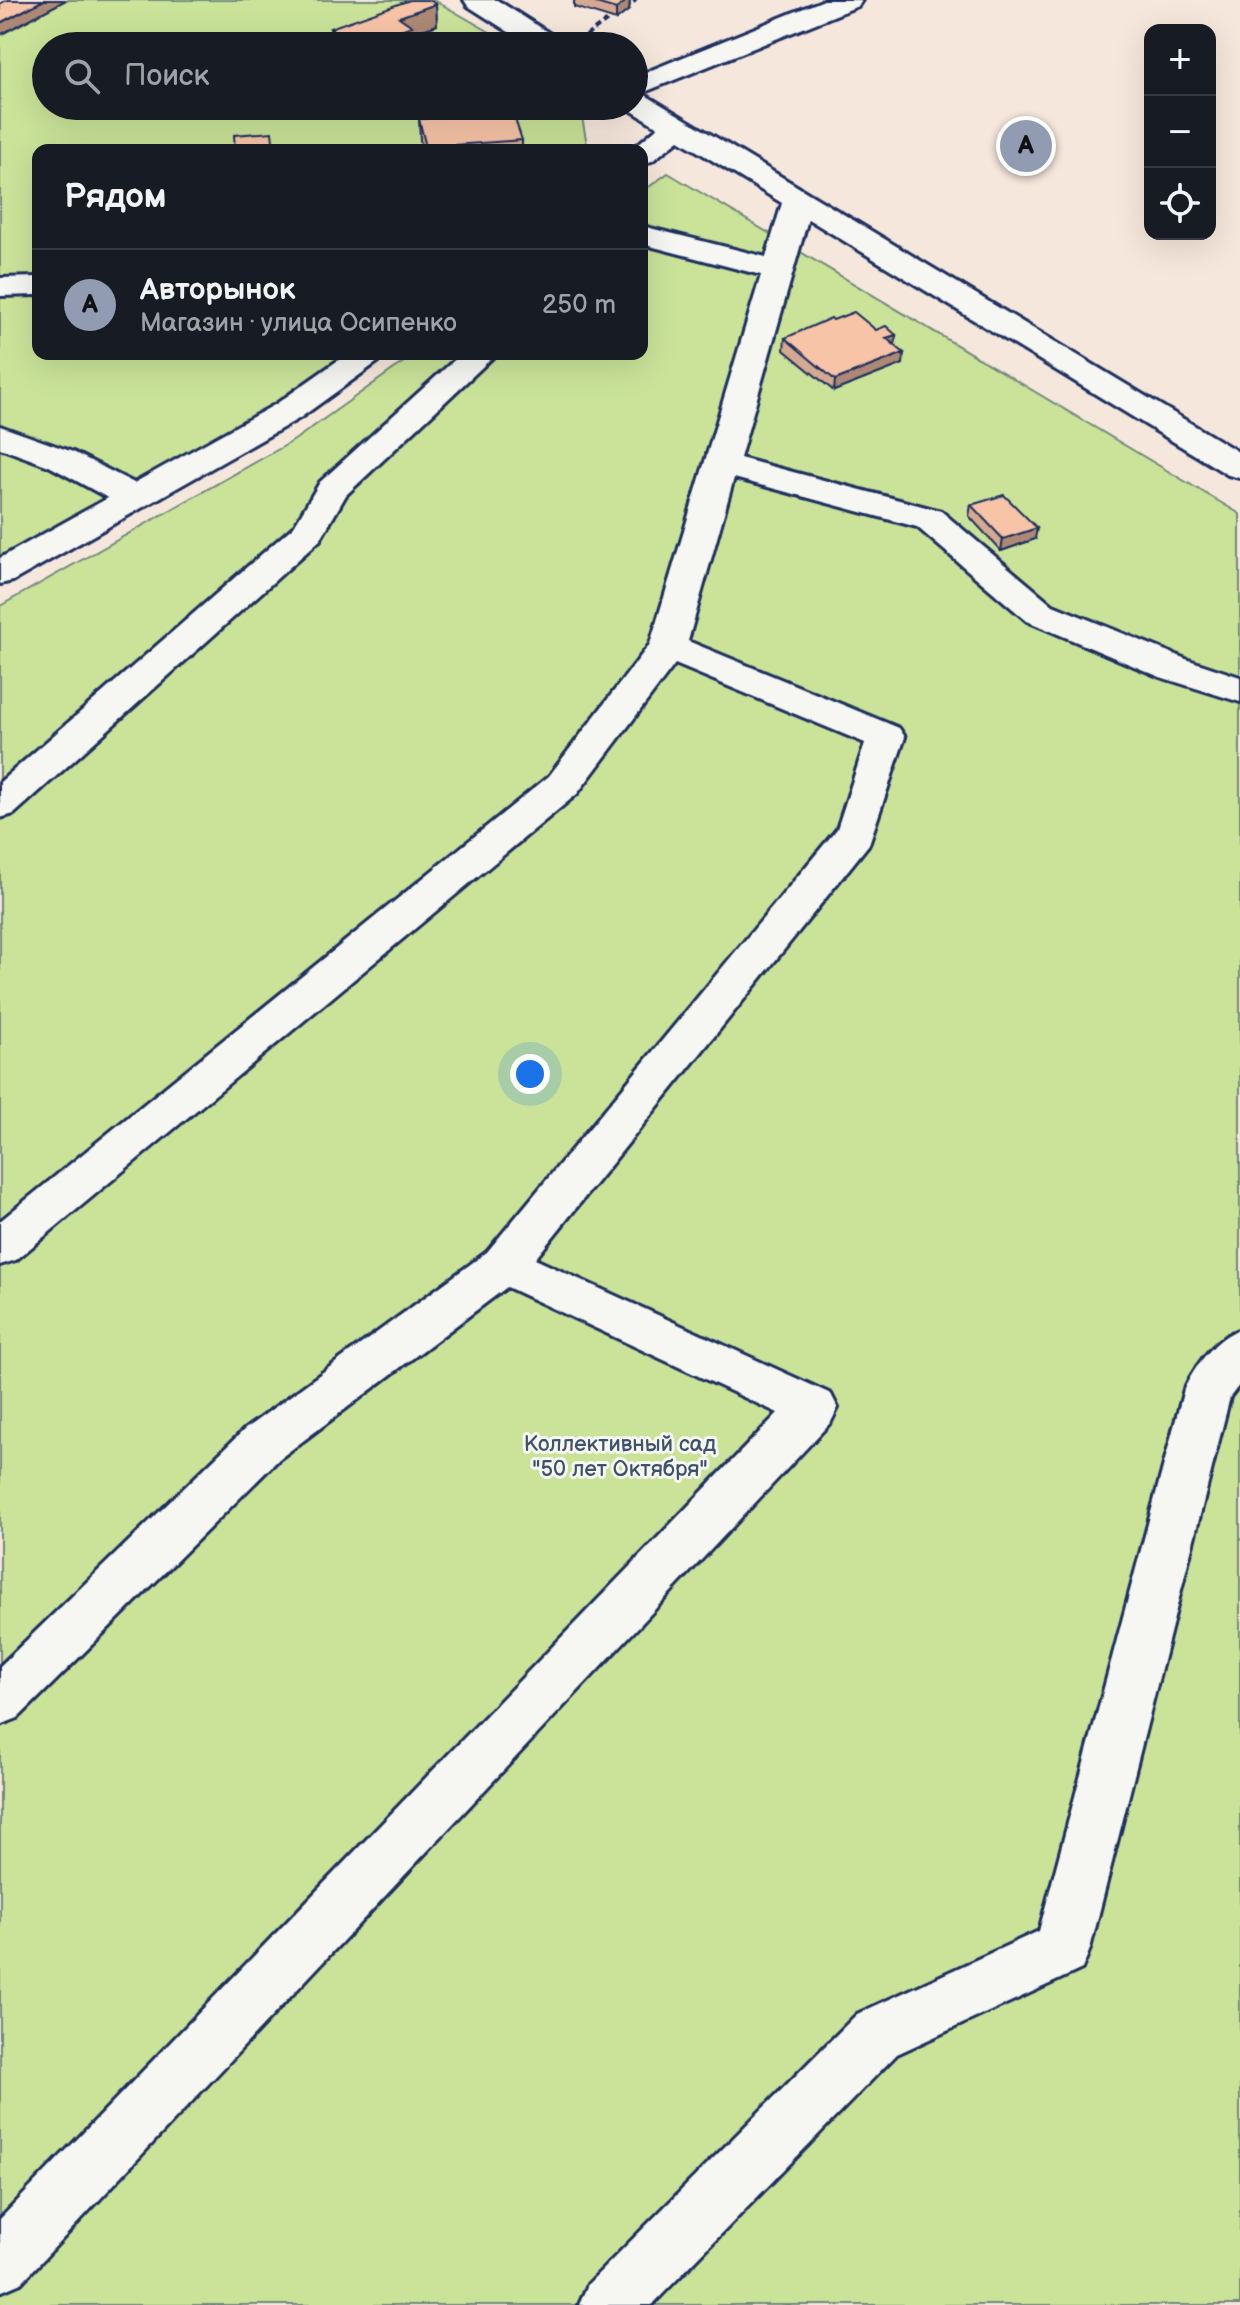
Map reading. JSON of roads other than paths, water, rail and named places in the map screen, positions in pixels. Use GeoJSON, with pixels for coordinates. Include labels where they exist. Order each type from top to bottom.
{"type":"FeatureCollection","features":[{"type":"Feature","properties":{"kind":"street"},"geometry":{"type":"LineString","coordinates":[[478,0],[528,32]]}},
{"type":"Feature","properties":{"kind":"street"},"geometry":{"type":"LineString","coordinates":[[648,81],[848,0]]}},
{"type":"Feature","properties":{"kind":"street"},"geometry":{"type":"LineString","coordinates":[[648,109],[1194,448],[1240,468]]}},
{"type":"Feature","properties":{"kind":"street"},"geometry":{"type":"LineString","coordinates":[[648,150],[676,127]]}},
{"type":"Feature","properties":{"kind":"street"},"geometry":{"type":"LineString","coordinates":[[0,1247],[563,785],[668,647],[798,201]]}},
{"type":"Feature","properties":{"kind":"street"},"geometry":{"type":"LineString","coordinates":[[648,237],[779,270]]}},
{"type":"Feature","properties":{"kind":"street"},"geometry":{"type":"LineString","coordinates":[[0,287],[32,286]]}},
{"type":"Feature","properties":{"kind":"street"},"geometry":{"type":"LineString","coordinates":[[0,573],[288,411],[360,360]]}},
{"type":"Feature","properties":{"kind":"street"},"geometry":{"type":"LineString","coordinates":[[0,804],[308,532],[332,489],[473,360]]}},
{"type":"Feature","properties":{"kind":"street"},"geometry":{"type":"LineString","coordinates":[[0,436],[61,459],[134,497]]}},
{"type":"Feature","properties":{"kind":"street"},"geometry":{"type":"LineString","coordinates":[[1194,448],[1240,442]]}},
{"type":"Feature","properties":{"kind":"street"},"geometry":{"type":"LineString","coordinates":[[722,464],[929,519],[1040,613],[1173,668],[1240,690]]}},
{"type":"Feature","properties":{"kind":"street"},"geometry":{"type":"LineString","coordinates":[[0,1701],[262,1444],[503,1265],[855,834],[886,737],[668,647]]}},
{"type":"Feature","properties":{"kind":"street"},"geometry":{"type":"LineString","coordinates":[[0,2262],[814,1408],[503,1265]]}},
{"type":"Feature","properties":{"kind":"street"},"geometry":{"type":"LineString","coordinates":[[609,2305],[877,2034],[1062,1949],[1208,1389],[1240,1349]]}},
{"type":"Feature","properties":{"kind":"place","name":"Авторынок"},"geometry":{"type":"Point","coordinates":[1026,146]}},
{"type":"Feature","properties":{"kind":"park label","name":"Коллективный сад \"50 лет Октября\""},"geometry":{"type":"Point","coordinates":[620,1456]}}]}
